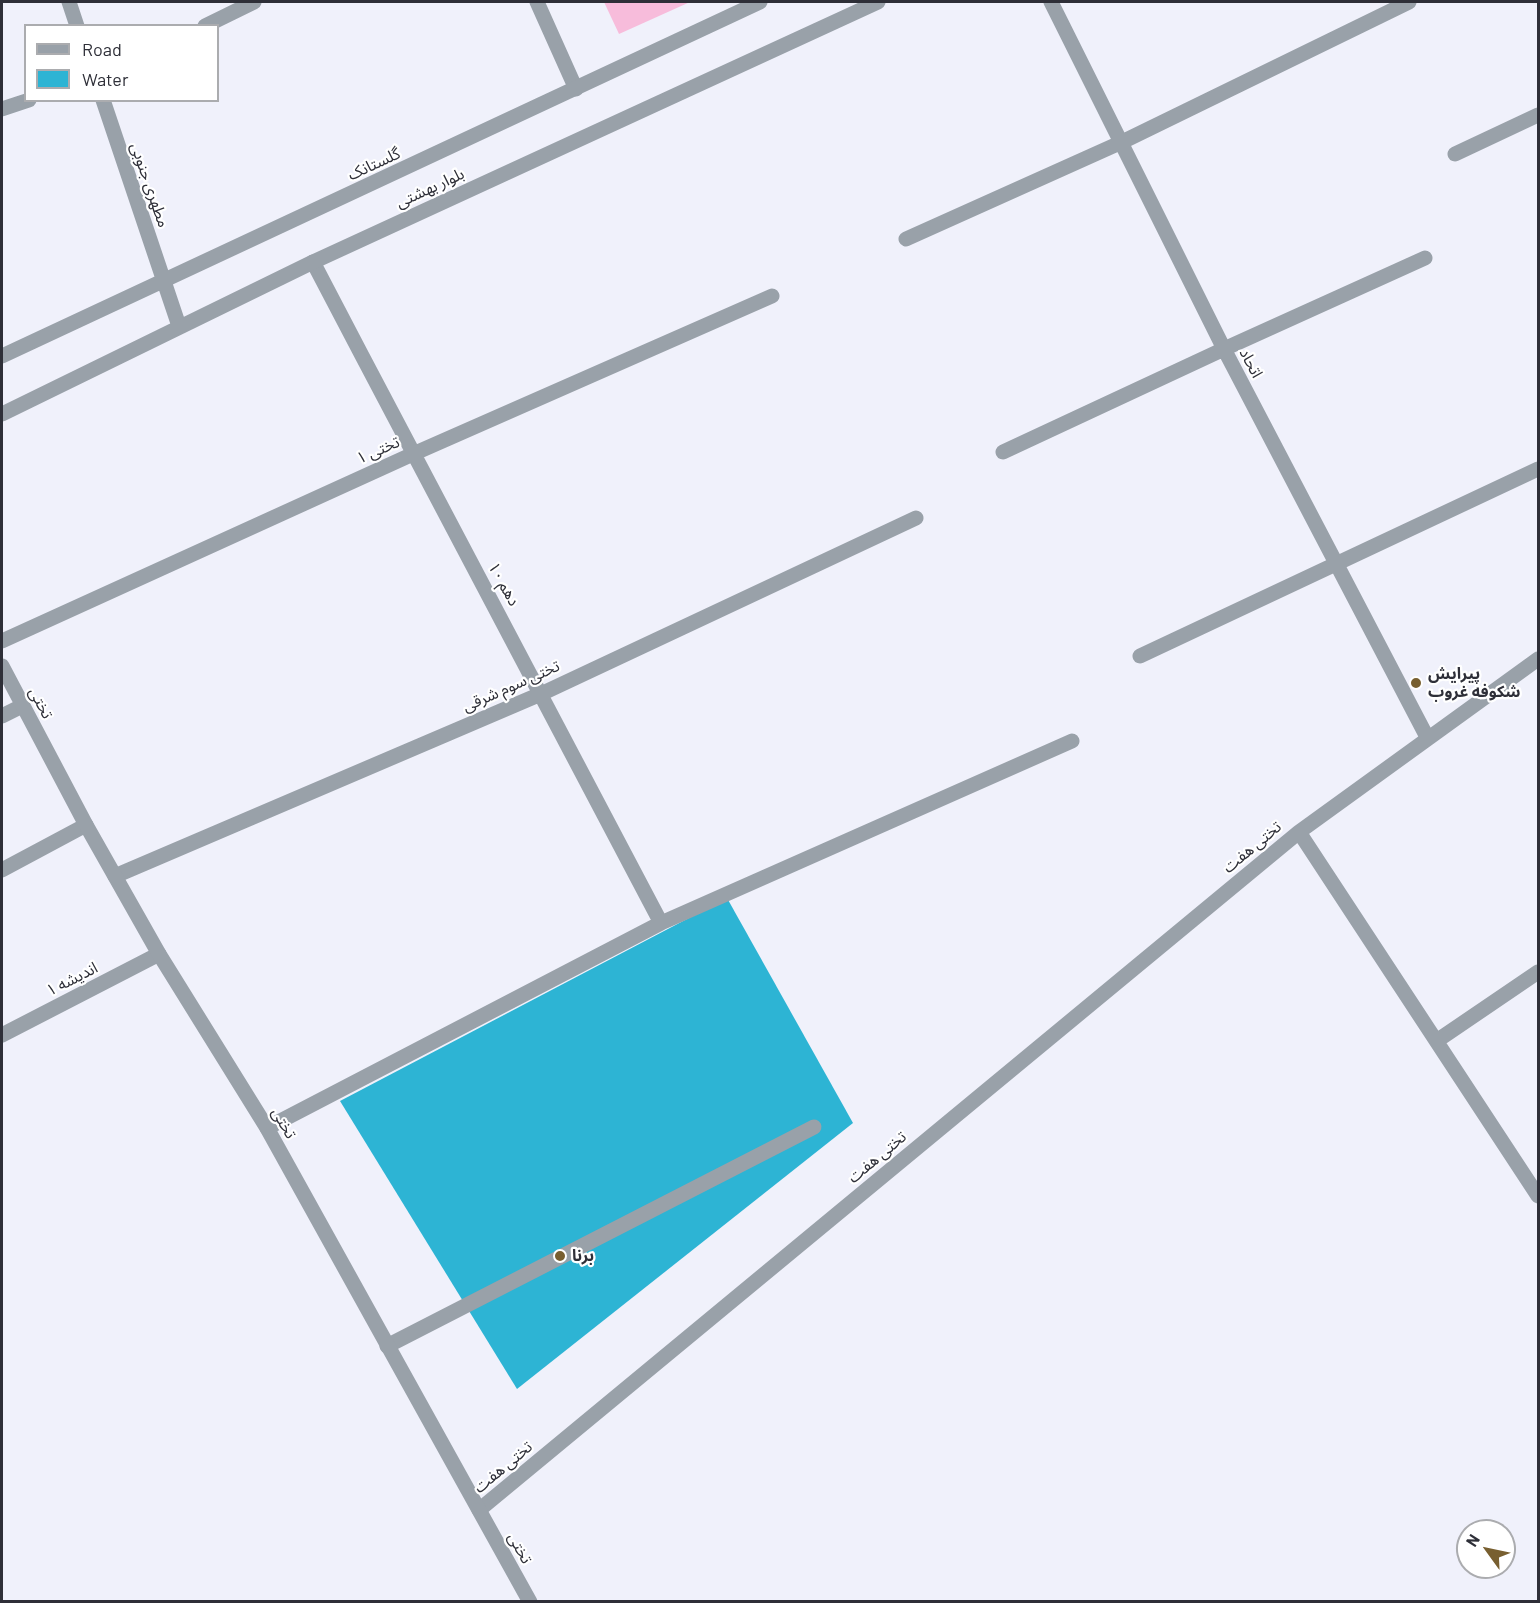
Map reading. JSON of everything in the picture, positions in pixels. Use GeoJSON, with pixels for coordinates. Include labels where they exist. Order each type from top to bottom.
{"type":"FeatureCollection","features":[{"type":"Feature","properties":{"kind":"street"},"geometry":{"type":"LineString","coordinates":[[69,2],[76,24]]}},
{"type":"Feature","properties":{"kind":"street"},"geometry":{"type":"LineString","coordinates":[[209,24],[254,2]]}},
{"type":"Feature","properties":{"kind":"street"},"geometry":{"type":"LineString","coordinates":[[537,2],[576,89]]}},
{"type":"Feature","properties":{"kind":"street","name":"گلستانک"},"geometry":{"type":"LineString","coordinates":[[2,356],[760,2]]}},
{"type":"Feature","properties":{"kind":"street","name":"بلوار بهشتی"},"geometry":{"type":"LineString","coordinates":[[2,414],[313,262],[878,2]]}},
{"type":"Feature","properties":{"kind":"street","name":"اتحاد"},"geometry":{"type":"LineString","coordinates":[[1052,2],[1224,349],[1427,737]]}},
{"type":"Feature","properties":{"kind":"street"},"geometry":{"type":"LineString","coordinates":[[906,238],[1122,142],[1409,2]]}},
{"type":"Feature","properties":{"kind":"street"},"geometry":{"type":"LineString","coordinates":[[2,109],[24,102]]}},
{"type":"Feature","properties":{"kind":"street","name":"مطهری جنوبی"},"geometry":{"type":"LineString","coordinates":[[104,102],[179,326]]}},
{"type":"Feature","properties":{"kind":"street"},"geometry":{"type":"LineString","coordinates":[[1455,153],[1539,115]]}},
{"type":"Feature","properties":{"kind":"street"},"geometry":{"type":"LineString","coordinates":[[1003,452],[1425,258]]}},
{"type":"Feature","properties":{"kind":"street","name":"دهم ۱۰"},"geometry":{"type":"LineString","coordinates":[[313,262],[413,454],[543,693],[661,923]]}},
{"type":"Feature","properties":{"kind":"street","name":"تختی ۱"},"geometry":{"type":"LineString","coordinates":[[2,641],[413,454],[772,296]]}},
{"type":"Feature","properties":{"kind":"street"},"geometry":{"type":"LineString","coordinates":[[1140,656],[1335,562],[1539,469]]}},
{"type":"Feature","properties":{"kind":"street","name":"تختی سوم شرقی"},"geometry":{"type":"LineString","coordinates":[[115,876],[543,693],[916,518]]}},
{"type":"Feature","properties":{"kind":"street","name":"تختی هفت"},"geometry":{"type":"LineString","coordinates":[[479,1510],[1299,832],[1427,737],[1539,659]]}},
{"type":"Feature","properties":{"kind":"street","name":"تختی"},"geometry":{"type":"LineString","coordinates":[[2,666],[86,825],[159,954],[267,1128],[530,1602]]}},
{"type":"Feature","properties":{"kind":"street"},"geometry":{"type":"LineString","coordinates":[[2,716],[22,706]]}},
{"type":"Feature","properties":{"kind":"street"},"geometry":{"type":"LineString","coordinates":[[267,1128],[661,923],[1072,741]]}},
{"type":"Feature","properties":{"kind":"street"},"geometry":{"type":"LineString","coordinates":[[2,870],[86,825]]}},
{"type":"Feature","properties":{"kind":"street"},"geometry":{"type":"LineString","coordinates":[[1299,832],[1539,1196]]}},
{"type":"Feature","properties":{"kind":"street","name":"اندیشه ۱"},"geometry":{"type":"LineString","coordinates":[[2,1035],[159,954]]}},
{"type":"Feature","properties":{"kind":"street"},"geometry":{"type":"LineString","coordinates":[[1438,1040],[1539,972]]}},
{"type":"Feature","properties":{"kind":"street"},"geometry":{"type":"LineString","coordinates":[[387,1346],[814,1127]]}},
{"type":"Feature","properties":{"kind":"shaded area"},"geometry":{"type":"Polygon","coordinates":[[[604,2],[690,2],[619,34],[604,2]]]}},
{"type":"Feature","properties":{"kind":"water","name":"برنا"},"geometry":{"type":"Polygon","coordinates":[[[727,898],[853,1123],[517,1389],[340,1101],[727,898]]]}},
{"type":"Feature","properties":{"kind":"place","name":"پیرایش شکوفه غروب"},"geometry":{"type":"Point","coordinates":[1416,683]}},
{"type":"Feature","properties":{"kind":"place","name":"برنا"},"geometry":{"type":"Point","coordinates":[560,1256]}}]}
